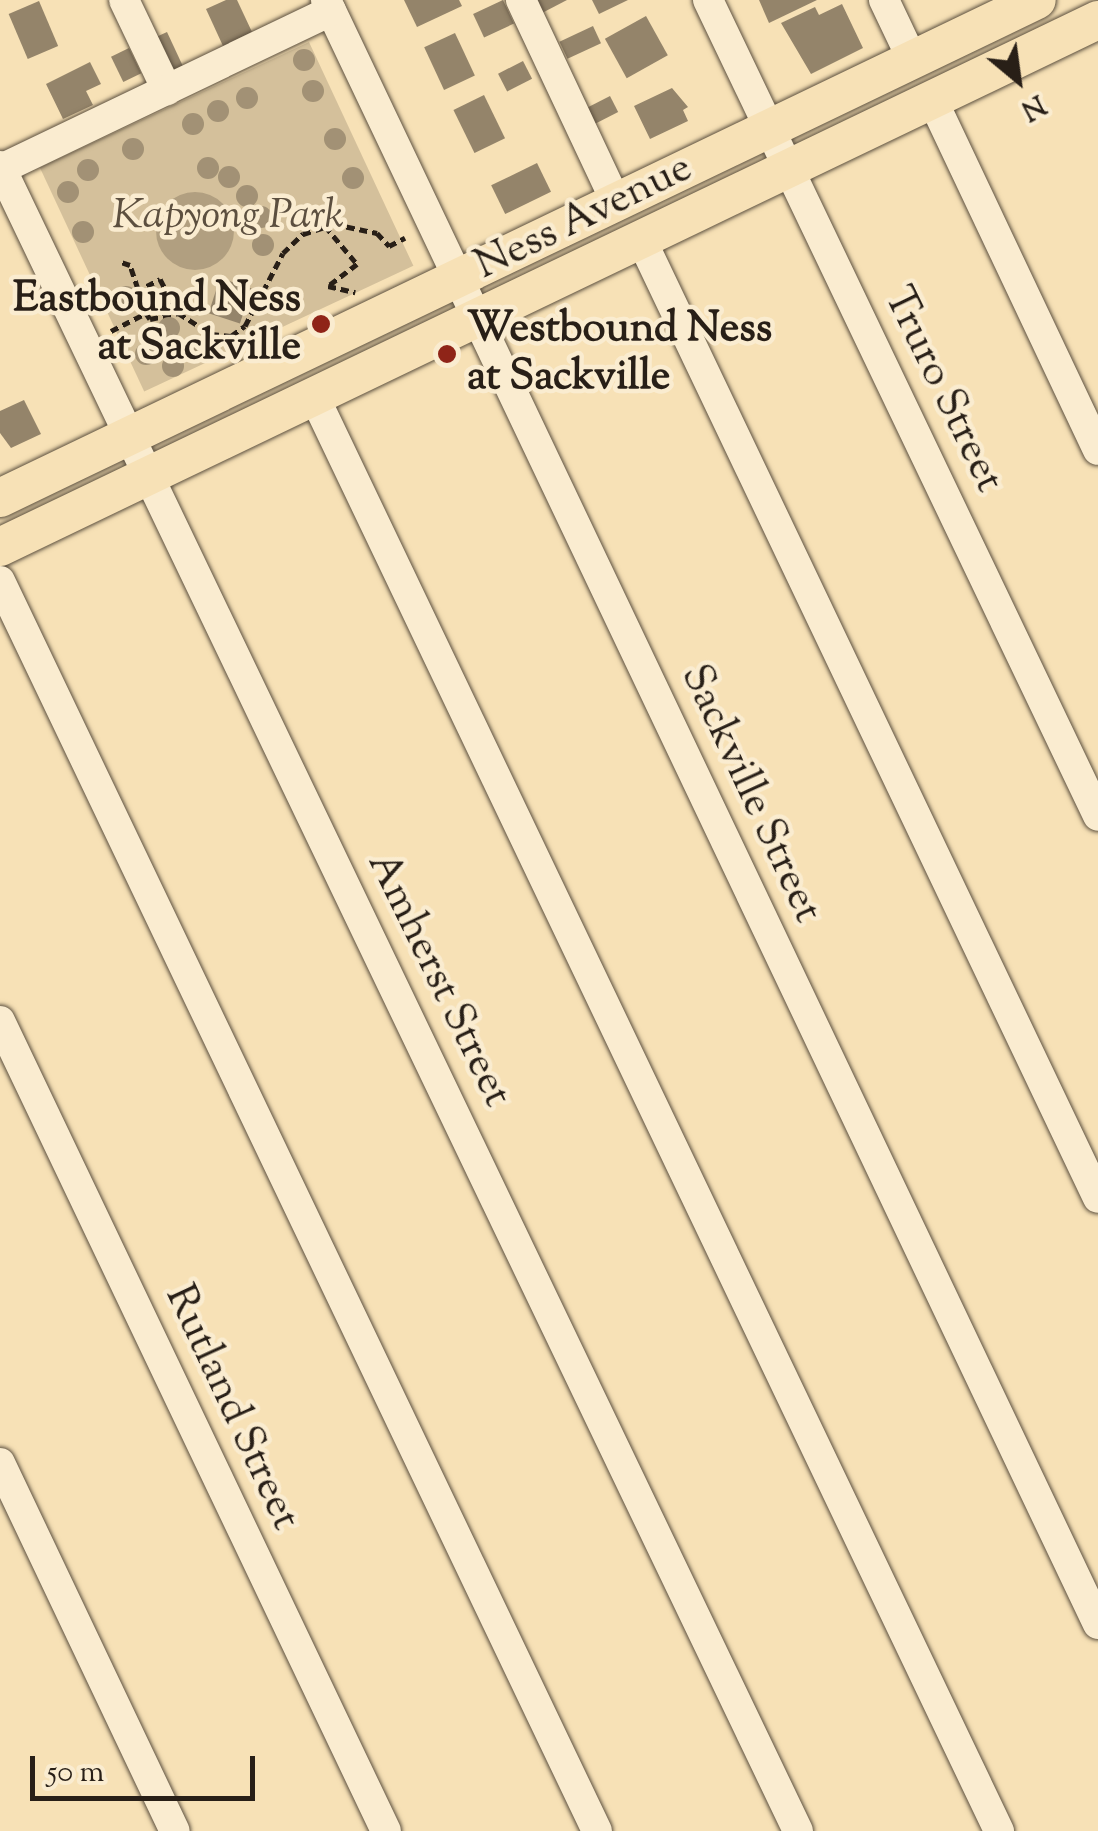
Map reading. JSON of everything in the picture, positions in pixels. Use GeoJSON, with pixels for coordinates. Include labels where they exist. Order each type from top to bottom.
{"type":"FeatureCollection","features":[{"type":"Feature","properties":{"kind":"main road","name":"Ness Avenue"},"geometry":{"type":"LineString","coordinates":[[0,498],[1037,0]]}},
{"type":"Feature","properties":{"kind":"main road","name":"Ness Avenue"},"geometry":{"type":"LineString","coordinates":[[0,546],[1098,20]]}},
{"type":"Feature","properties":{"kind":"street"},"geometry":{"type":"LineString","coordinates":[[124,0],[167,90]]}},
{"type":"Feature","properties":{"kind":"street"},"geometry":{"type":"LineString","coordinates":[[521,0],[616,202]]}},
{"type":"Feature","properties":{"kind":"street","name":"Truro Street"},"geometry":{"type":"LineString","coordinates":[[708,0],[1098,816]]}},
{"type":"Feature","properties":{"kind":"street"},"geometry":{"type":"LineString","coordinates":[[884,0],[913,60]]}},
{"type":"Feature","properties":{"kind":"street"},"geometry":{"type":"LineString","coordinates":[[1093,0],[1098,11]]}},
{"type":"Feature","properties":{"kind":"street"},"geometry":{"type":"LineString","coordinates":[[1,168],[167,90],[328,6]]}},
{"type":"Feature","properties":{"kind":"street","name":"Sackville Street"},"geometry":{"type":"LineString","coordinates":[[328,6],[1098,1624]]}},
{"type":"Feature","properties":{"kind":"street"},"geometry":{"type":"LineString","coordinates":[[932,99],[1098,450]]}},
{"type":"Feature","properties":{"kind":"street","name":"Amherst Street"},"geometry":{"type":"LineString","coordinates":[[1,168],[798,1831]]}},
{"type":"Feature","properties":{"kind":"street"},"geometry":{"type":"LineString","coordinates":[[641,239],[1098,1198]]}},
{"type":"Feature","properties":{"kind":"street"},"geometry":{"type":"LineString","coordinates":[[314,396],[999,1831]]}},
{"type":"Feature","properties":{"kind":"street"},"geometry":{"type":"LineString","coordinates":[[0,581],[597,1831]]}},
{"type":"Feature","properties":{"kind":"street","name":"Rutland Street"},"geometry":{"type":"LineString","coordinates":[[0,1021],[386,1831]]}},
{"type":"Feature","properties":{"kind":"street"},"geometry":{"type":"LineString","coordinates":[[0,1463],[175,1831]]}},
{"type":"Feature","properties":{"kind":"path"},"geometry":{"type":"LineString","coordinates":[[136,292],[160,279],[178,313],[211,334],[235,334],[282,253],[325,226],[377,233],[389,246],[412,234]]}},
{"type":"Feature","properties":{"kind":"path"},"geometry":{"type":"LineString","coordinates":[[325,226],[357,264],[328,286],[335,292],[348,286],[360,298]]}},
{"type":"Feature","properties":{"kind":"path"},"geometry":{"type":"LineString","coordinates":[[121,262],[130,264],[136,292],[150,319],[178,313]]}},
{"type":"Feature","properties":{"kind":"path"},"geometry":{"type":"LineString","coordinates":[[104,334],[146,313]]}},
{"type":"Feature","properties":{"kind":"green space","name":"Kapyong Park"},"geometry":{"type":"Polygon","coordinates":[[[309,42],[413,266],[144,391],[40,168],[309,42]]]}},
{"type":"Feature","properties":{"kind":"shaded area"},"geometry":{"type":"Polygon","coordinates":[[[195,192],[223,203],[234,231],[223,259],[195,270],[167,259],[156,231],[167,203],[195,192]]]}},
{"type":"Feature","properties":{"kind":"building"},"geometry":{"type":"Polygon","coordinates":[[[226,0],[237,0],[252,32],[223,46],[206,9],[226,0]]]}},
{"type":"Feature","properties":{"kind":"building"},"geometry":{"type":"Polygon","coordinates":[[[404,0],[459,0],[462,6],[417,27],[404,0]]]}},
{"type":"Feature","properties":{"kind":"building"},"geometry":{"type":"Polygon","coordinates":[[[503,0],[514,24],[484,38],[473,14],[503,0]]]}},
{"type":"Feature","properties":{"kind":"building"},"geometry":{"type":"Polygon","coordinates":[[[536,0],[567,0],[542,13],[536,0]]]}},
{"type":"Feature","properties":{"kind":"building"},"geometry":{"type":"Polygon","coordinates":[[[592,0],[628,0],[599,14],[592,0]]]}},
{"type":"Feature","properties":{"kind":"building"},"geometry":{"type":"Polygon","coordinates":[[[759,0],[817,0],[769,23],[759,0]]]}},
{"type":"Feature","properties":{"kind":"building"},"geometry":{"type":"Polygon","coordinates":[[[39,1],[58,46],[28,59],[9,14],[39,1]]]}},
{"type":"Feature","properties":{"kind":"building"},"geometry":{"type":"Polygon","coordinates":[[[842,4],[863,48],[811,74],[781,23],[815,7],[819,15],[842,4]]]}},
{"type":"Feature","properties":{"kind":"building"},"geometry":{"type":"Polygon","coordinates":[[[646,16],[668,55],[627,78],[605,39],[646,16]]]}},
{"type":"Feature","properties":{"kind":"building"},"geometry":{"type":"Polygon","coordinates":[[[593,26],[601,43],[567,59],[559,42],[593,26]]]}},
{"type":"Feature","properties":{"kind":"building"},"geometry":{"type":"Polygon","coordinates":[[[167,32],[183,66],[164,75],[148,41],[167,32]]]}},
{"type":"Feature","properties":{"kind":"building"},"geometry":{"type":"Polygon","coordinates":[[[455,33],[475,76],[444,90],[424,47],[455,33]]]}},
{"type":"Feature","properties":{"kind":"building"},"geometry":{"type":"Polygon","coordinates":[[[129,48],[141,73],[123,82],[111,57],[129,48]]]}},
{"type":"Feature","properties":{"kind":"building"},"geometry":{"type":"Polygon","coordinates":[[[523,61],[532,79],[507,92],[498,74],[523,61]]]}},
{"type":"Feature","properties":{"kind":"building"},"geometry":{"type":"Polygon","coordinates":[[[90,62],[101,84],[86,91],[93,105],[63,119],[46,84],[90,62]]]}},
{"type":"Feature","properties":{"kind":"building"},"geometry":{"type":"Polygon","coordinates":[[[672,88],[688,107],[683,110],[688,121],[650,139],[634,106],[672,88]]]}},
{"type":"Feature","properties":{"kind":"building"},"geometry":{"type":"Polygon","coordinates":[[[484,95],[505,138],[474,153],[453,110],[484,95]]]}},
{"type":"Feature","properties":{"kind":"building"},"geometry":{"type":"Polygon","coordinates":[[[610,96],[618,112],[593,125],[585,109],[610,96]]]}},
{"type":"Feature","properties":{"kind":"building"},"geometry":{"type":"Polygon","coordinates":[[[537,163],[551,192],[505,214],[491,185],[537,163]]]}},
{"type":"Feature","properties":{"kind":"building"},"geometry":{"type":"Polygon","coordinates":[[[220,278],[251,288],[240,323],[209,313],[220,278]]]}},
{"type":"Feature","properties":{"kind":"building"},"geometry":{"type":"Polygon","coordinates":[[[24,400],[41,434],[11,448],[0,433],[0,411],[24,400]]]}},
{"type":"Feature","properties":{"kind":"place","name":"Eastbound Ness at Sackville"},"geometry":{"type":"Point","coordinates":[321,324]}},
{"type":"Feature","properties":{"kind":"place","name":"Westbound Ness at Sackville"},"geometry":{"type":"Point","coordinates":[447,354]}}]}
